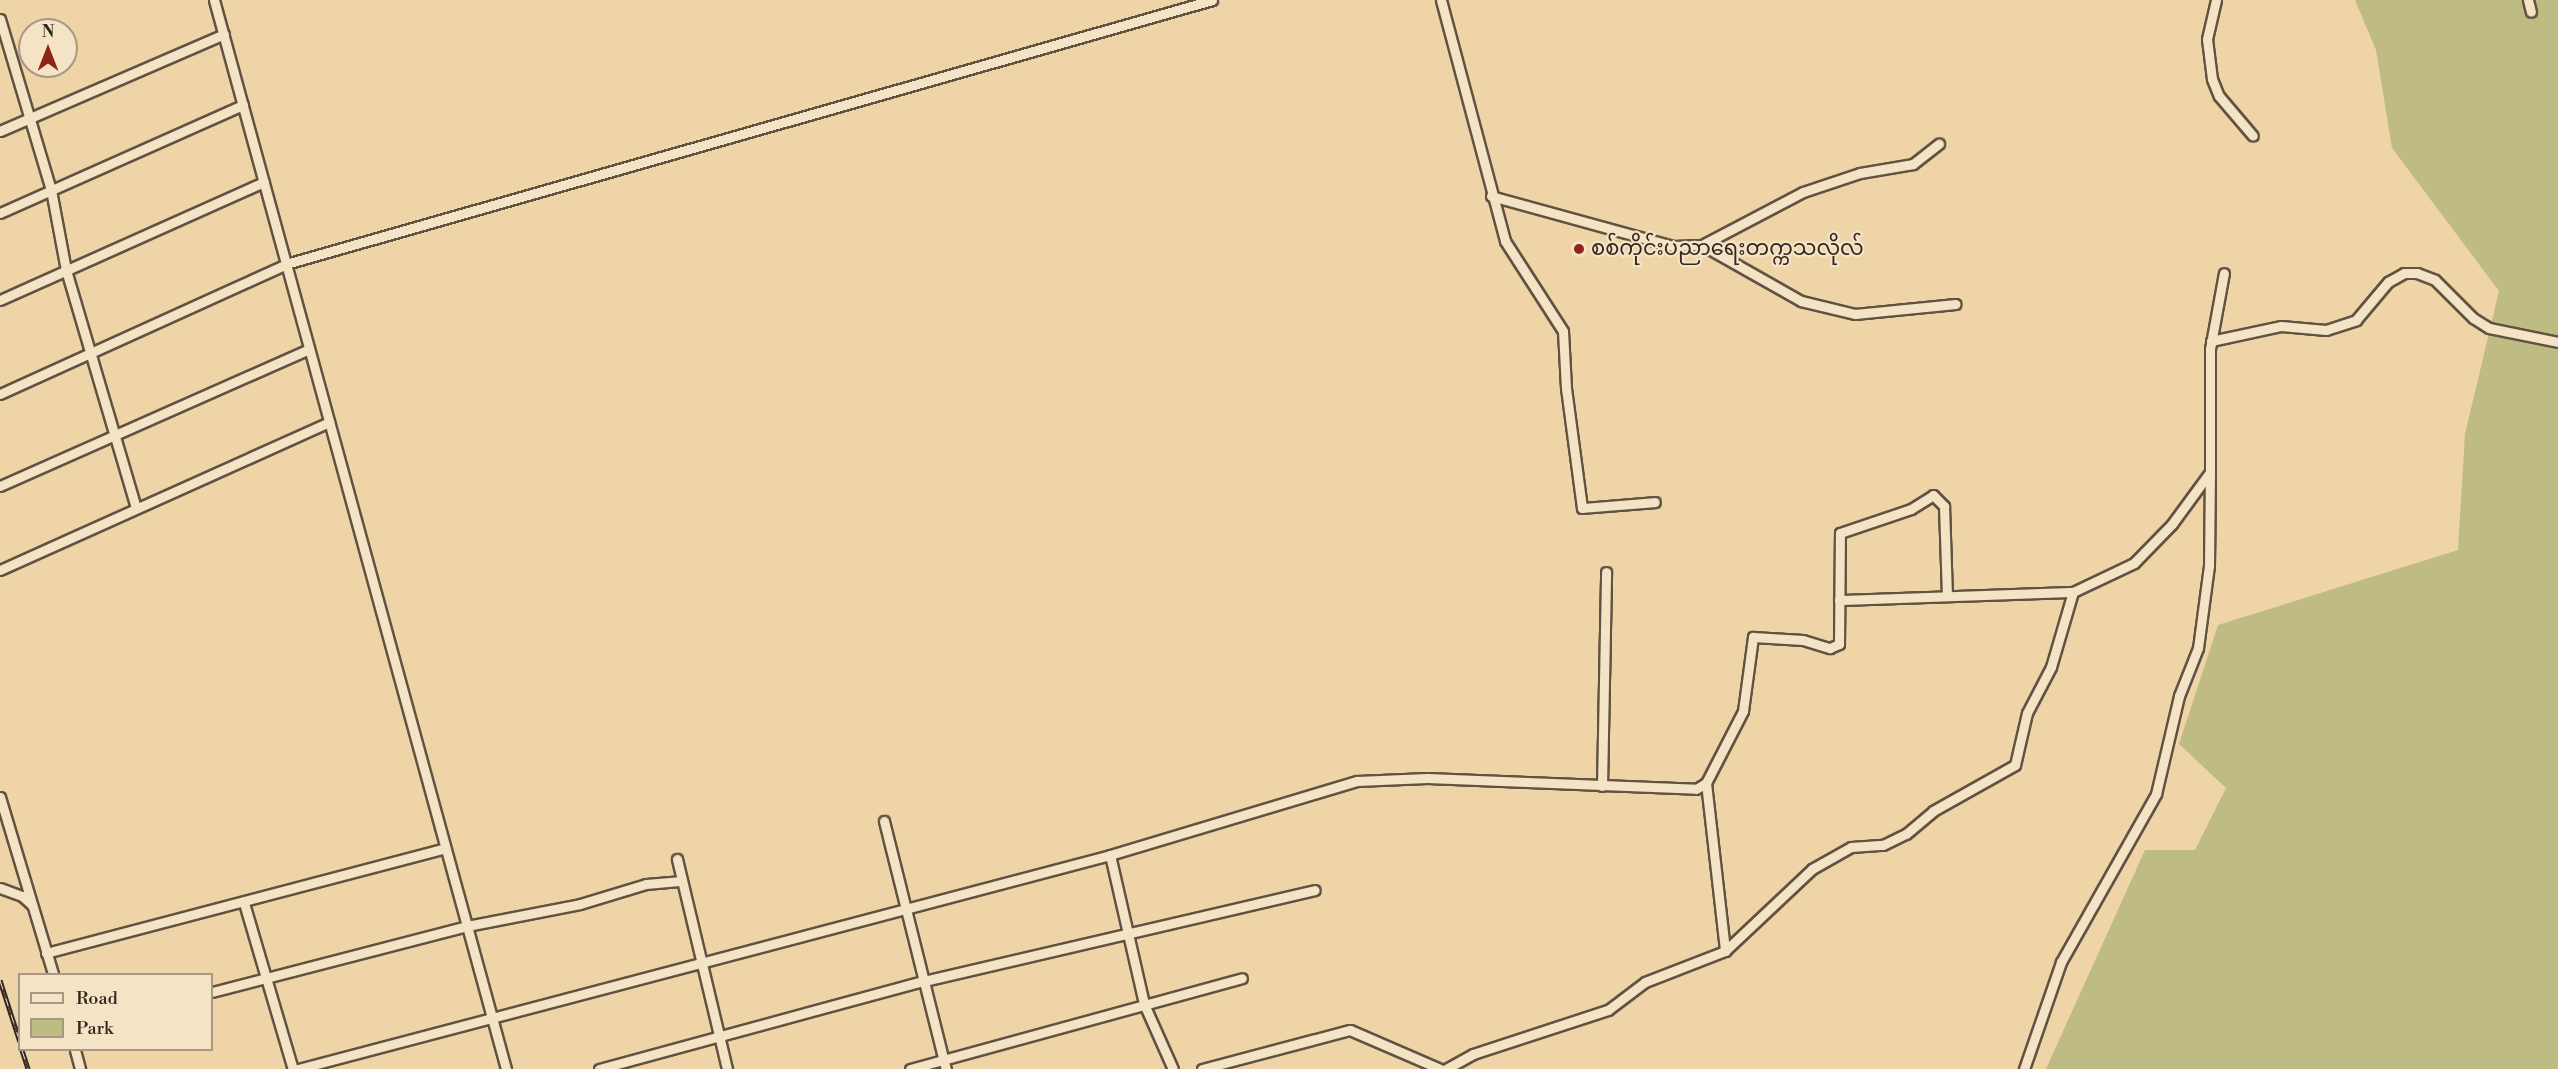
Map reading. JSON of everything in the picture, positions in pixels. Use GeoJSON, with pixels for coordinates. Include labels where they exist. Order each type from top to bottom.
{"type":"FeatureCollection","features":[{"type":"Feature","properties":{"kind":"street"},"geometry":{"type":"LineString","coordinates":[[214,0],[506,1069]]}},
{"type":"Feature","properties":{"kind":"street"},"geometry":{"type":"LineString","coordinates":[[0,394],[286,264],[1212,0]]}},
{"type":"Feature","properties":{"kind":"street"},"geometry":{"type":"LineString","coordinates":[[1441,0],[1491,196],[1505,241],[1563,331],[1566,388],[1582,508],[1655,502]]}},
{"type":"Feature","properties":{"kind":"street"},"geometry":{"type":"LineString","coordinates":[[2216,0],[2207,39],[2212,79],[2219,96],[2253,136]]}},
{"type":"Feature","properties":{"kind":"street"},"geometry":{"type":"LineString","coordinates":[[2528,0],[2531,12]]}},
{"type":"Feature","properties":{"kind":"street"},"geometry":{"type":"LineString","coordinates":[[0,19],[4,46],[30,119],[51,190],[66,270],[117,436],[136,508]]}},
{"type":"Feature","properties":{"kind":"street"},"geometry":{"type":"LineString","coordinates":[[0,131],[224,34]]}},
{"type":"Feature","properties":{"kind":"street"},"geometry":{"type":"LineString","coordinates":[[0,213],[243,105]]}},
{"type":"Feature","properties":{"kind":"street"},"geometry":{"type":"LineString","coordinates":[[1491,196],[1673,246],[1702,245],[1803,192],[1860,173],[1913,164],[1939,144]]}},
{"type":"Feature","properties":{"kind":"street"},"geometry":{"type":"LineString","coordinates":[[0,300],[264,182]]}},
{"type":"Feature","properties":{"kind":"street"},"geometry":{"type":"LineString","coordinates":[[1702,245],[1801,301],[1855,314],[1956,304]]}},
{"type":"Feature","properties":{"kind":"street"},"geometry":{"type":"LineString","coordinates":[[2024,1069],[2061,962],[2156,794],[2179,696],[2198,648],[2209,566],[2211,341],[2224,273]]}},
{"type":"Feature","properties":{"kind":"street"},"geometry":{"type":"LineString","coordinates":[[2211,341],[2282,326],[2326,330],[2356,320],[2388,282],[2404,273],[2417,273],[2435,280],[2473,318],[2489,328],[2558,342]]}},
{"type":"Feature","properties":{"kind":"street"},"geometry":{"type":"LineString","coordinates":[[0,486],[309,349]]}},
{"type":"Feature","properties":{"kind":"street"},"geometry":{"type":"LineString","coordinates":[[0,570],[329,422]]}},
{"type":"Feature","properties":{"kind":"street"},"geometry":{"type":"LineString","coordinates":[[1839,600],[2073,592],[2134,563],[2172,524],[2210,472]]}},
{"type":"Feature","properties":{"kind":"street"},"geometry":{"type":"LineString","coordinates":[[298,1069],[905,906],[1110,855],[1357,781],[1427,778],[1696,789],[1706,783],[1743,711],[1753,637],[1803,640],[1830,648],[1839,644],[1840,533],[1911,509],[1933,495],[1944,506],[1947,596]]}},
{"type":"Feature","properties":{"kind":"street"},"geometry":{"type":"LineString","coordinates":[[1602,786],[1606,572]]}},
{"type":"Feature","properties":{"kind":"street"},"geometry":{"type":"LineString","coordinates":[[1446,1069],[1473,1053],[1608,1010],[1645,982],[1725,951],[1812,870],[1851,847],[1882,845],[1906,834],[1933,811],[2015,765],[2027,713],[2051,667],[2073,592]]}},
{"type":"Feature","properties":{"kind":"street"},"geometry":{"type":"LineString","coordinates":[[1706,783],[1725,951]]}},
{"type":"Feature","properties":{"kind":"street"},"geometry":{"type":"LineString","coordinates":[[0,797],[52,973]]}},
{"type":"Feature","properties":{"kind":"street"},"geometry":{"type":"LineString","coordinates":[[884,821],[945,1064]]}},
{"type":"Feature","properties":{"kind":"street"},"geometry":{"type":"LineString","coordinates":[[46,953],[244,903],[445,848]]}},
{"type":"Feature","properties":{"kind":"street"},"geometry":{"type":"LineString","coordinates":[[1110,855],[1144,1004],[1173,1069]]}},
{"type":"Feature","properties":{"kind":"street"},"geometry":{"type":"LineString","coordinates":[[677,859],[727,1069]]}},
{"type":"Feature","properties":{"kind":"street"},"geometry":{"type":"LineString","coordinates":[[213,993],[467,926],[580,904],[646,884],[682,881]]}},
{"type":"Feature","properties":{"kind":"street"},"geometry":{"type":"LineString","coordinates":[[4,889],[26,885]]}},
{"type":"Feature","properties":{"kind":"street"},"geometry":{"type":"LineString","coordinates":[[4,889],[32,905]]}},
{"type":"Feature","properties":{"kind":"street"},"geometry":{"type":"LineString","coordinates":[[599,1069],[924,981],[1315,890]]}},
{"type":"Feature","properties":{"kind":"street"},"geometry":{"type":"LineString","coordinates":[[244,903],[269,977],[293,1069]]}},
{"type":"Feature","properties":{"kind":"street"},"geometry":{"type":"LineString","coordinates":[[910,1069],[945,1064],[1144,1004],[1242,978]]}},
{"type":"Feature","properties":{"kind":"street"},"geometry":{"type":"LineString","coordinates":[[1202,1069],[1350,1030],[1440,1069]]}},
{"type":"Feature","properties":{"kind":"street"},"geometry":{"type":"LineString","coordinates":[[75,1051],[80,1069]]}},
{"type":"Feature","properties":{"kind":"green space"},"geometry":{"type":"Polygon","coordinates":[[[2355,0],[2558,0],[2558,1069],[2046,1069],[2145,850],[2195,850],[2226,788],[2179,744],[2218,625],[2458,550],[2465,434],[2499,291],[2392,148],[2376,50],[2355,0]]]}},
{"type":"Feature","properties":{"kind":"railway"},"geometry":{"type":"LineString","coordinates":[[0,980],[18,1036]]}},
{"type":"Feature","properties":{"kind":"railway"},"geometry":{"type":"LineString","coordinates":[[22,1051],[28,1069]]}},
{"type":"Feature","properties":{"kind":"place","name":"စစ်ကိုင်းပညာရေးတက္ကသလိုလ်"},"geometry":{"type":"Point","coordinates":[1579,249]}}]}
